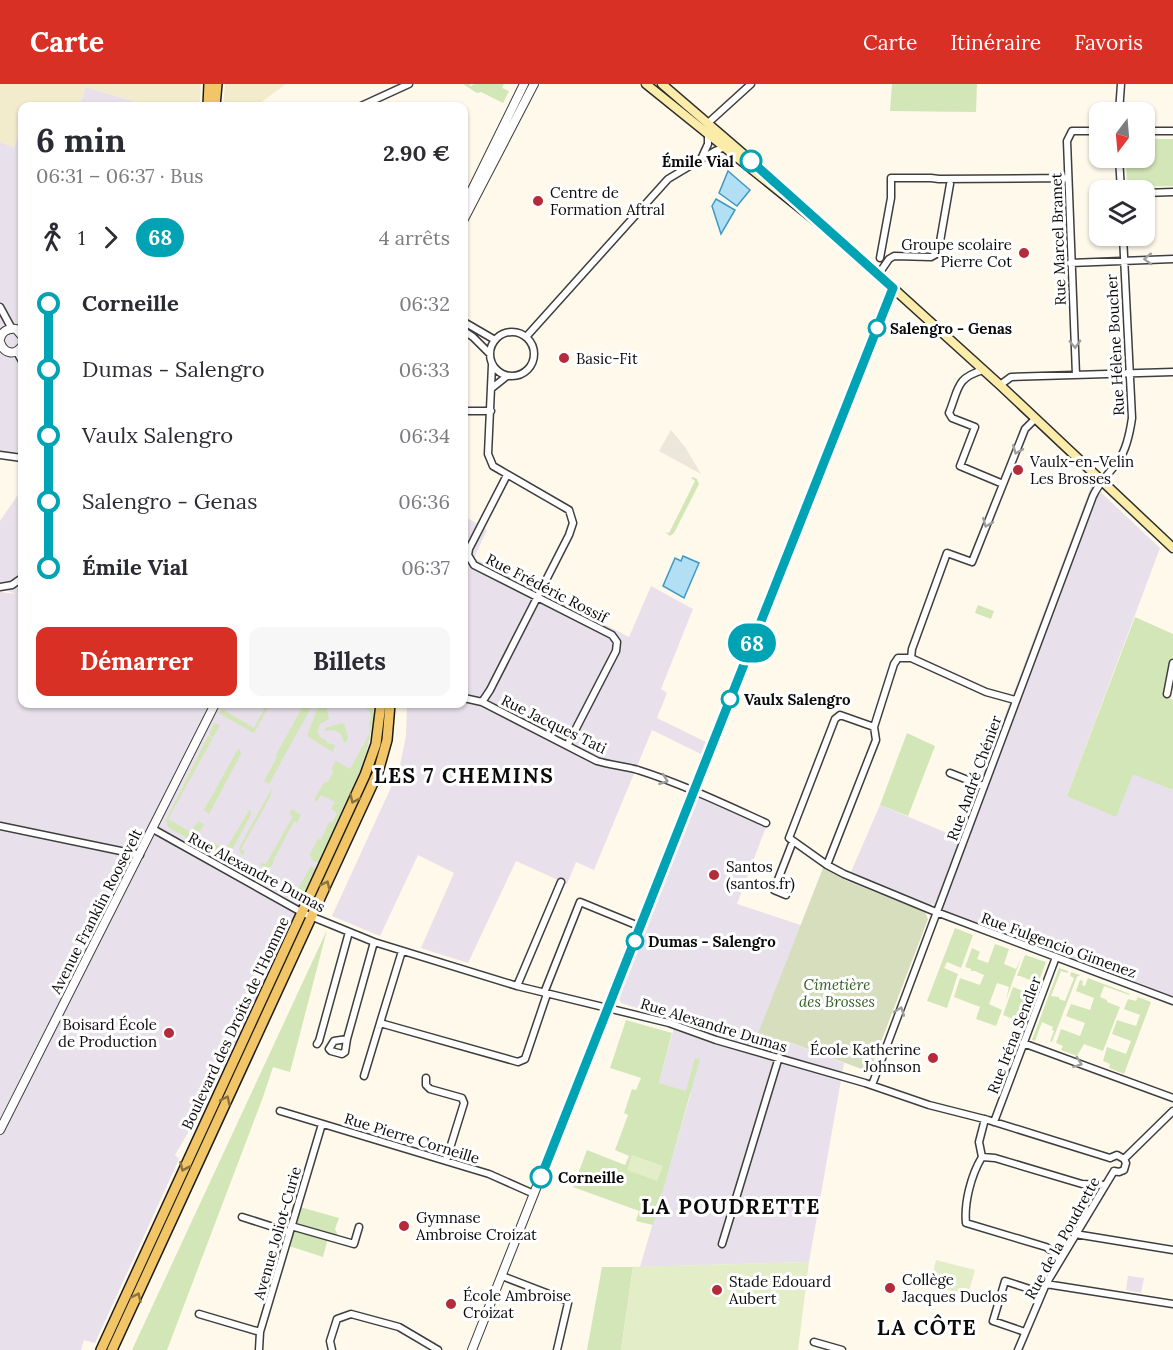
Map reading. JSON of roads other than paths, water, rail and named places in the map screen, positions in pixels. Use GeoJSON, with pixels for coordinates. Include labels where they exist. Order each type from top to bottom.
{"type":"FeatureCollection","features":[{"type":"Feature","properties":{"kind":"main road"},"geometry":{"type":"LineString","coordinates":[[207,102],[209,84]]}},
{"type":"Feature","properties":{"kind":"main road"},"geometry":{"type":"LineString","coordinates":[[215,102],[217,84]]}},
{"type":"Feature","properties":{"kind":"main road"},"geometry":{"type":"LineString","coordinates":[[646,84],[879,275],[1173,548]]}},
{"type":"Feature","properties":{"kind":"main road"},"geometry":{"type":"LineString","coordinates":[[665,85],[805,207],[835,237]]}},
{"type":"Feature","properties":{"kind":"main road","name":"Boulevard des Droits de l'Homme"},"geometry":{"type":"LineString","coordinates":[[112,1350],[307,915],[370,765],[376,744],[380,708]]}},
{"type":"Feature","properties":{"kind":"main road","name":"Boulevard des Droits de l'Homme"},"geometry":{"type":"LineString","coordinates":[[101,1350],[307,915],[378,772],[387,740],[390,708]]}},
{"type":"Feature","properties":{"kind":"street"},"geometry":{"type":"LineString","coordinates":[[370,102],[409,84]]}},
{"type":"Feature","properties":{"kind":"street"},"geometry":{"type":"LineString","coordinates":[[702,158],[708,144],[708,123],[751,84]]}},
{"type":"Feature","properties":{"kind":"street"},"geometry":{"type":"LineString","coordinates":[[1120,102],[1121,84]]}},
{"type":"Feature","properties":{"kind":"street"},"geometry":{"type":"LineString","coordinates":[[468,198],[522,85],[532,87],[468,211]]}},
{"type":"Feature","properties":{"kind":"street"},"geometry":{"type":"LineString","coordinates":[[665,85],[665,94],[674,106],[708,123]]}},
{"type":"Feature","properties":{"kind":"street"},"geometry":{"type":"LineString","coordinates":[[1155,131],[1173,131]]}},
{"type":"Feature","properties":{"kind":"street","name":"Rue Marcel Bramet"},"geometry":{"type":"LineString","coordinates":[[1076,375],[1067,141],[1070,133],[1089,132]]}},
{"type":"Feature","properties":{"kind":"street"},"geometry":{"type":"LineString","coordinates":[[526,337],[668,179],[723,147],[731,148],[805,207]]}},
{"type":"Feature","properties":{"kind":"street"},"geometry":{"type":"LineString","coordinates":[[481,172],[483,174],[481,186]]}},
{"type":"Feature","properties":{"kind":"street"},"geometry":{"type":"LineString","coordinates":[[880,258],[891,198],[891,178],[1067,178]]}},
{"type":"Feature","properties":{"kind":"street"},"geometry":{"type":"LineString","coordinates":[[879,275],[889,259],[894,256],[931,257],[938,253],[950,184]]}},
{"type":"Feature","properties":{"kind":"street"},"geometry":{"type":"LineString","coordinates":[[1155,193],[1173,192]]}},
{"type":"Feature","properties":{"kind":"street","name":"Rue Hélène Boucher"},"geometry":{"type":"LineString","coordinates":[[1101,480],[1120,459],[1129,437],[1132,418],[1123,246]]}},
{"type":"Feature","properties":{"kind":"street"},"geometry":{"type":"LineString","coordinates":[[1070,263],[1173,259]]}},
{"type":"Feature","properties":{"kind":"street"},"geometry":{"type":"LineString","coordinates":[[475,1349],[534,1194],[893,288]]}},
{"type":"Feature","properties":{"kind":"street"},"geometry":{"type":"LineString","coordinates":[[0,307],[12,329],[18,333]]}},
{"type":"Feature","properties":{"kind":"street"},"geometry":{"type":"LineString","coordinates":[[468,324],[495,340]]}},
{"type":"Feature","properties":{"kind":"street"},"geometry":{"type":"LineString","coordinates":[[12,329],[1,340],[10,353],[18,350]]}},
{"type":"Feature","properties":{"kind":"street"},"geometry":{"type":"LineString","coordinates":[[468,333],[490,354]]}},
{"type":"Feature","properties":{"kind":"street"},"geometry":{"type":"LineString","coordinates":[[482,702],[569,535],[573,523],[569,510],[561,503],[493,466],[488,454],[492,388],[490,354],[495,340],[507,333],[520,333],[534,348],[534,361],[522,375],[507,376],[492,365]]}},
{"type":"Feature","properties":{"kind":"street"},"geometry":{"type":"LineString","coordinates":[[983,370],[969,374],[962,380],[949,413],[952,418],[975,427],[960,466],[1003,484]]}},
{"type":"Feature","properties":{"kind":"street"},"geometry":{"type":"LineString","coordinates":[[1000,385],[1011,377],[1173,372]]}},
{"type":"Feature","properties":{"kind":"street"},"geometry":{"type":"LineString","coordinates":[[492,388],[507,376]]}},
{"type":"Feature","properties":{"kind":"street"},"geometry":{"type":"LineString","coordinates":[[468,411],[491,411]]}},
{"type":"Feature","properties":{"kind":"street"},"geometry":{"type":"LineString","coordinates":[[911,658],[912,649],[947,553],[972,562],[1025,429],[1035,419]]}},
{"type":"Feature","properties":{"kind":"street"},"geometry":{"type":"LineString","coordinates":[[0,455],[18,457]]}},
{"type":"Feature","properties":{"kind":"street","name":"Rue Frédéric Rossif"},"geometry":{"type":"LineString","coordinates":[[507,475],[469,549],[468,555],[474,565],[612,634],[617,642],[616,651],[568,744]]}},
{"type":"Feature","properties":{"kind":"street","name":"Rue André Chénier"},"geometry":{"type":"LineString","coordinates":[[872,1085],[1092,498],[1101,480]]}},
{"type":"Feature","properties":{"kind":"street"},"geometry":{"type":"LineString","coordinates":[[0,586],[12,585],[18,581]]}},
{"type":"Feature","properties":{"kind":"street"},"geometry":{"type":"LineString","coordinates":[[827,866],[876,740],[874,727],[894,664],[898,658],[911,658],[986,692],[1016,700]]}},
{"type":"Feature","properties":{"kind":"street"},"geometry":{"type":"LineString","coordinates":[[1167,694],[1173,663]]}},
{"type":"Feature","properties":{"kind":"street","name":"Rue Jacques Tati"},"geometry":{"type":"LineString","coordinates":[[468,699],[482,702],[597,760],[634,769],[694,790],[766,823]]}},
{"type":"Feature","properties":{"kind":"street","name":"Avenue Franklin Roosevelt"},"geometry":{"type":"LineString","coordinates":[[0,1130],[213,708]]}},
{"type":"Feature","properties":{"kind":"street"},"geometry":{"type":"LineString","coordinates":[[786,896],[774,890],[835,719],[840,715],[874,727]]}},
{"type":"Feature","properties":{"kind":"street"},"geometry":{"type":"LineString","coordinates":[[950,773],[983,786]]}},
{"type":"Feature","properties":{"kind":"street"},"geometry":{"type":"LineString","coordinates":[[0,826],[140,855]]}},
{"type":"Feature","properties":{"kind":"street","name":"Rue Alexandre Dumas"},"geometry":{"type":"LineString","coordinates":[[153,829],[307,915],[374,942],[517,986],[669,1023],[716,1040],[1110,1158]]}},
{"type":"Feature","properties":{"kind":"street","name":"Rue Fulgencio Gimenez"},"geometry":{"type":"LineString","coordinates":[[791,839],[827,866],[936,913],[1173,1001]]}},
{"type":"Feature","properties":{"kind":"street"},"geometry":{"type":"LineString","coordinates":[[517,986],[561,882]]}},
{"type":"Feature","properties":{"kind":"street"},"geometry":{"type":"LineString","coordinates":[[380,1023],[519,1062],[525,1059],[545,993],[580,902],[641,927]]}},
{"type":"Feature","properties":{"kind":"street"},"geometry":{"type":"LineString","coordinates":[[317,1044],[320,1041],[349,932]]}},
{"type":"Feature","properties":{"kind":"street"},"geometry":{"type":"LineString","coordinates":[[347,1039],[374,942]]}},
{"type":"Feature","properties":{"kind":"street"},"geometry":{"type":"LineString","coordinates":[[364,1076],[402,951]]}},
{"type":"Feature","properties":{"kind":"street","name":"Rue Iréna Sendler"},"geometry":{"type":"LineString","coordinates":[[994,1122],[1056,957]]}},
{"type":"Feature","properties":{"kind":"street"},"geometry":{"type":"LineString","coordinates":[[1023,1043],[1173,1098]]}},
{"type":"Feature","properties":{"kind":"street"},"geometry":{"type":"LineString","coordinates":[[722,1244],[779,1057]]}},
{"type":"Feature","properties":{"kind":"street"},"geometry":{"type":"LineString","coordinates":[[426,1078],[426,1085],[430,1089],[462,1098],[464,1103],[446,1161]]}},
{"type":"Feature","properties":{"kind":"street","name":"Rue Pierre Corneille"},"geometry":{"type":"LineString","coordinates":[[280,1111],[489,1174],[534,1194]]}},
{"type":"Feature","properties":{"kind":"street"},"geometry":{"type":"LineString","coordinates":[[1124,1158],[1173,1111]]}},
{"type":"Feature","properties":{"kind":"street"},"geometry":{"type":"LineString","coordinates":[[985,1119],[979,1142],[982,1157],[975,1169],[965,1213],[966,1223],[1046,1247],[1061,1257]]}},
{"type":"Feature","properties":{"kind":"street","name":"Avenue Joliot-Curie"},"geometry":{"type":"LineString","coordinates":[[259,1350],[260,1332],[322,1124]]}},
{"type":"Feature","properties":{"kind":"street"},"geometry":{"type":"LineString","coordinates":[[1117,1155],[1124,1158],[1126,1166],[1124,1170],[1114,1172],[1108,1165],[1110,1158],[1117,1155]]}},
{"type":"Feature","properties":{"kind":"street"},"geometry":{"type":"LineString","coordinates":[[982,1157],[995,1158],[1082,1184],[1105,1185]]}},
{"type":"Feature","properties":{"kind":"street","name":"Rue de la Poudrette"},"geometry":{"type":"LineString","coordinates":[[1018,1350],[1046,1284],[1114,1172]]}},
{"type":"Feature","properties":{"kind":"street"},"geometry":{"type":"LineString","coordinates":[[242,1217],[354,1244],[359,1227]]}},
{"type":"Feature","properties":{"kind":"street"},"geometry":{"type":"LineString","coordinates":[[1075,1234],[1173,1250]]}},
{"type":"Feature","properties":{"kind":"street"},"geometry":{"type":"LineString","coordinates":[[502,1276],[567,1301],[557,1350]]}},
{"type":"Feature","properties":{"kind":"street"},"geometry":{"type":"LineString","coordinates":[[1025,1332],[993,1321],[1005,1281],[1042,1293]]}},
{"type":"Feature","properties":{"kind":"street"},"geometry":{"type":"LineString","coordinates":[[1046,1284],[1173,1304]]}},
{"type":"Feature","properties":{"kind":"street"},"geometry":{"type":"LineString","coordinates":[[199,1314],[260,1332]]}},
{"type":"Feature","properties":{"kind":"street"},"geometry":{"type":"LineString","coordinates":[[332,1350],[330,1341],[337,1319],[351,1314],[399,1327],[438,1350]]}},
{"type":"Feature","properties":{"kind":"street"},"geometry":{"type":"LineString","coordinates":[[814,1342],[828,1348],[842,1350]]}},
{"type":"Feature","properties":{"kind":"water"},"geometry":{"type":"Polygon","coordinates":[[[728,171],[750,190],[737,206],[719,193],[728,171]]]}},
{"type":"Feature","properties":{"kind":"water"},"geometry":{"type":"Polygon","coordinates":[[[716,199],[735,210],[721,234],[712,206],[716,199]]]}},
{"type":"Feature","properties":{"kind":"water"},"geometry":{"type":"Polygon","coordinates":[[[683,556],[699,563],[684,598],[663,586],[675,558],[681,561],[683,556]]]}},
{"type":"Feature","properties":{"kind":"place","name":"Émile Vial"},"geometry":{"type":"Point","coordinates":[751,161]}},
{"type":"Feature","properties":{"kind":"place","name":"Centre de Formation Aftral"},"geometry":{"type":"Point","coordinates":[538,201]}},
{"type":"Feature","properties":{"kind":"place","name":"Groupe scolaire Pierre Cot"},"geometry":{"type":"Point","coordinates":[1024,253]}},
{"type":"Feature","properties":{"kind":"place","name":"Salengro - Genas"},"geometry":{"type":"Point","coordinates":[877,328]}},
{"type":"Feature","properties":{"kind":"place","name":"Basic-Fit"},"geometry":{"type":"Point","coordinates":[564,358]}},
{"type":"Feature","properties":{"kind":"place","name":"Vaulx-en-Velin Les Brosses"},"geometry":{"type":"Point","coordinates":[1018,470]}},
{"type":"Feature","properties":{"kind":"place","name":"Vaulx Salengro"},"geometry":{"type":"Point","coordinates":[730,699]}},
{"type":"Feature","properties":{"kind":"place","name":"Santos (santos.fr)"},"geometry":{"type":"Point","coordinates":[714,875]}},
{"type":"Feature","properties":{"kind":"place","name":"Dumas - Salengro"},"geometry":{"type":"Point","coordinates":[635,941]}},
{"type":"Feature","properties":{"kind":"place","name":"Boisard École de Production"},"geometry":{"type":"Point","coordinates":[169,1033]}},
{"type":"Feature","properties":{"kind":"place","name":"École Katherine Johnson"},"geometry":{"type":"Point","coordinates":[933,1058]}},
{"type":"Feature","properties":{"kind":"place","name":"Corneille"},"geometry":{"type":"Point","coordinates":[541,1177]}},
{"type":"Feature","properties":{"kind":"place","name":"Gymnase Ambroise Croizat"},"geometry":{"type":"Point","coordinates":[404,1226]}},
{"type":"Feature","properties":{"kind":"place","name":"Collège Jacques Duclos"},"geometry":{"type":"Point","coordinates":[890,1288]}},
{"type":"Feature","properties":{"kind":"place","name":"Stade Edouard Aubert"},"geometry":{"type":"Point","coordinates":[717,1290]}},
{"type":"Feature","properties":{"kind":"place","name":"École Ambroise Croizat"},"geometry":{"type":"Point","coordinates":[451,1304]}},
{"type":"Feature","properties":{"kind":"district","name":"LES 7 CHEMINS"},"geometry":{"type":"Point","coordinates":[464,775]}},
{"type":"Feature","properties":{"kind":"district","name":"LA POUDRETTE"},"geometry":{"type":"Point","coordinates":[731,1206]}},
{"type":"Feature","properties":{"kind":"district","name":"LA CÔTE"},"geometry":{"type":"Point","coordinates":[927,1327]}},
{"type":"Feature","properties":{"kind":"park label","name":"Cimetière des Brosses"},"geometry":{"type":"Point","coordinates":[837,992]}}]}
